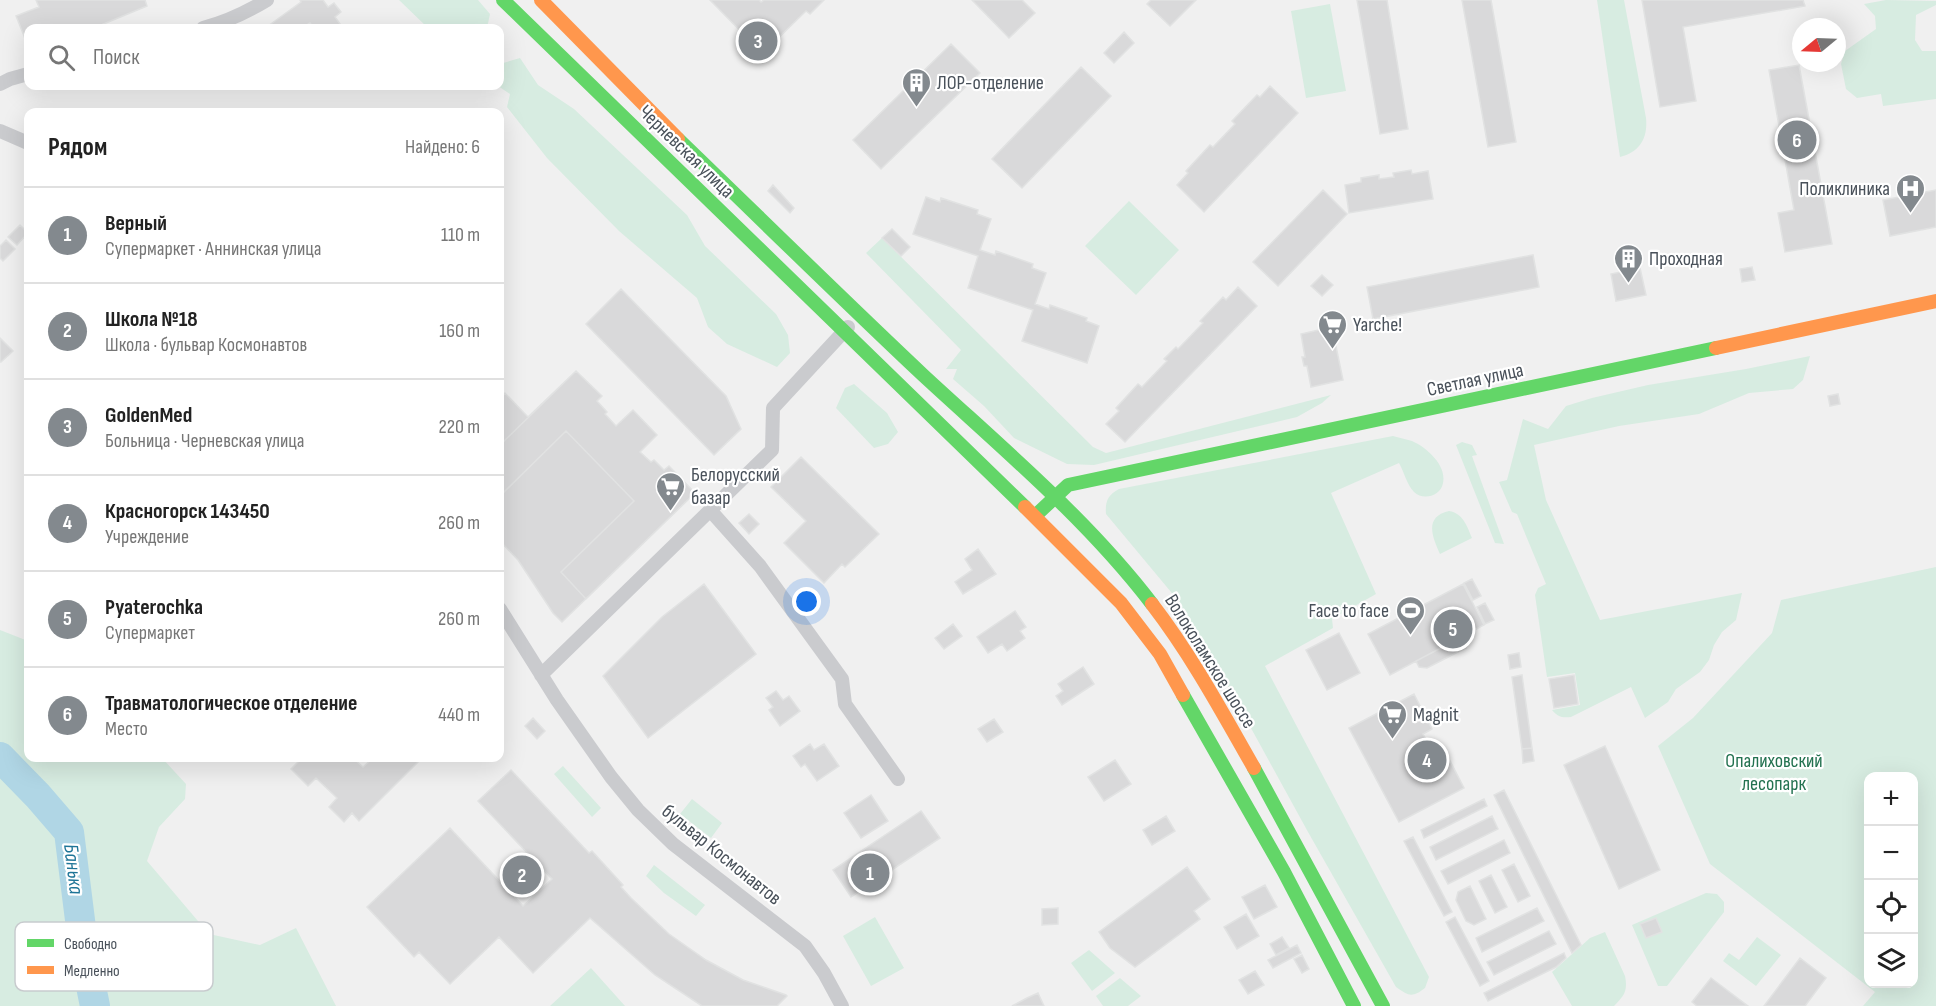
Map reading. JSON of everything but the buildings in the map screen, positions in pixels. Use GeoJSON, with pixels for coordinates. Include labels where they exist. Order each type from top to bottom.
{"type":"FeatureCollection","features":[{"type":"Feature","properties":{"kind":"main road","name":"Черневская улица"},"geometry":{"type":"LineString","coordinates":[[503,0],[844,330]]}},
{"type":"Feature","properties":{"kind":"main road","name":"Черневская улица"},"geometry":{"type":"LineString","coordinates":[[541,0],[664,126],[860,314]]}},
{"type":"Feature","properties":{"kind":"main road","name":"Светлая улица"},"geometry":{"type":"LineString","coordinates":[[1035,516],[1068,485],[1936,301]]}},
{"type":"Feature","properties":{"kind":"main road","name":"Волоколамское шоссе"},"geometry":{"type":"LineString","coordinates":[[860,314],[1094,536],[1139,587],[1179,639],[1268,793],[1383,1006]]}},
{"type":"Feature","properties":{"kind":"main road","name":"Волоколамское шоссе"},"geometry":{"type":"LineString","coordinates":[[844,330],[1121,603],[1160,654],[1284,872],[1354,1006]]}},
{"type":"Feature","properties":{"kind":"street"},"geometry":{"type":"LineString","coordinates":[[217,24],[247,12],[267,0]]}},
{"type":"Feature","properties":{"kind":"street"},"geometry":{"type":"LineString","coordinates":[[0,84],[24,75]]}},
{"type":"Feature","properties":{"kind":"street"},"geometry":{"type":"LineString","coordinates":[[0,131],[24,141]]}},
{"type":"Feature","properties":{"kind":"street"},"geometry":{"type":"LineString","coordinates":[[541,675],[772,450],[772,408],[860,314]]}},
{"type":"Feature","properties":{"kind":"street"},"geometry":{"type":"LineString","coordinates":[[710,510],[760,566],[842,679],[845,704],[898,779]]}},
{"type":"Feature","properties":{"kind":"street","name":"бульвар Космонавтов"},"geometry":{"type":"LineString","coordinates":[[504,615],[541,675],[602,764],[638,810],[673,844],[805,946],[824,973],[842,1006]]}},
{"type":"Feature","properties":{"kind":"green space"},"geometry":{"type":"Polygon","coordinates":[[[399,0],[478,0],[490,14],[488,24],[424,24],[399,0]]]}},
{"type":"Feature","properties":{"kind":"green space"},"geometry":{"type":"Polygon","coordinates":[[[1597,0],[1624,0],[1646,118],[1646,132],[1638,148],[1620,157],[1597,0]]]}},
{"type":"Feature","properties":{"kind":"green space"},"geometry":{"type":"Polygon","coordinates":[[[1886,0],[1936,1],[1936,5],[1916,15],[1915,40],[1922,51],[1936,51],[1936,99],[1883,106],[1881,94],[1857,98],[1846,89],[1843,72],[1846,72],[1846,50],[1876,29],[1875,16],[1864,4],[1886,0]]]}},
{"type":"Feature","properties":{"kind":"green space"},"geometry":{"type":"Polygon","coordinates":[[[1330,4],[1346,91],[1306,98],[1291,11],[1330,4]]]}},
{"type":"Feature","properties":{"kind":"green space"},"geometry":{"type":"Polygon","coordinates":[[[520,58],[538,85],[574,109],[687,215],[705,246],[776,314],[788,335],[790,353],[777,367],[727,344],[708,327],[697,298],[619,231],[547,158],[507,107],[510,94],[504,90],[504,63],[520,58]]]}},
{"type":"Feature","properties":{"kind":"green space"},"geometry":{"type":"Polygon","coordinates":[[[1129,201],[1179,250],[1136,295],[1085,246],[1129,201]]]}},
{"type":"Feature","properties":{"kind":"green space"},"geometry":{"type":"Polygon","coordinates":[[[882,238],[1093,447],[1106,453],[1331,395],[1322,403],[1297,417],[1094,465],[1067,464],[1014,438],[984,406],[953,379],[957,369],[946,369],[961,350],[866,253],[882,238]]]}},
{"type":"Feature","properties":{"kind":"green space"},"geometry":{"type":"Polygon","coordinates":[[[1810,356],[1803,380],[1793,389],[1749,393],[1699,414],[1619,426],[1534,445],[1546,500],[1600,620],[1742,593],[1736,620],[1722,632],[1709,660],[1700,672],[1676,689],[1668,702],[1645,718],[1631,687],[1571,717],[1556,714],[1552,710],[1580,705],[1575,673],[1547,677],[1535,595],[1538,588],[1546,584],[1517,514],[1512,512],[1499,482],[1507,480],[1523,419],[1548,429],[1566,406],[1592,398],[1648,385],[1810,356]]]}},
{"type":"Feature","properties":{"kind":"green space"},"geometry":{"type":"Polygon","coordinates":[[[854,384],[887,413],[898,432],[888,444],[874,448],[836,408],[845,388],[854,384]]]}},
{"type":"Feature","properties":{"kind":"green space"},"geometry":{"type":"Polygon","coordinates":[[[1393,436],[1412,441],[1429,452],[1442,470],[1442,487],[1431,496],[1418,495],[1409,486],[1399,463],[1331,493],[1376,594],[1332,619],[1333,628],[1265,666],[1429,977],[1425,988],[1410,995],[1396,987],[1201,637],[1171,592],[1106,514],[1108,499],[1119,489],[1393,436]]]}},
{"type":"Feature","properties":{"kind":"green space"},"geometry":{"type":"Polygon","coordinates":[[[1462,442],[1472,445],[1477,455],[1472,456],[1504,544],[1495,543],[1456,445],[1462,442]]]}},
{"type":"Feature","properties":{"kind":"green space"},"geometry":{"type":"Polygon","coordinates":[[[1449,511],[1461,517],[1472,538],[1440,554],[1433,535],[1433,523],[1441,514],[1449,511]]]}},
{"type":"Feature","properties":{"kind":"green space","name":"Опалиховский лесопарк"},"geometry":{"type":"Polygon","coordinates":[[[1936,567],[1936,1006],[1863,1006],[1875,992],[1870,988],[1918,988],[1918,772],[1864,772],[1864,983],[1710,864],[1658,746],[1693,718],[1772,633],[1781,600],[1936,567]]]}},
{"type":"Feature","properties":{"kind":"green space"},"geometry":{"type":"Polygon","coordinates":[[[0,630],[24,639],[24,762],[166,762],[186,784],[185,799],[159,827],[147,861],[199,922],[15,922],[15,991],[213,991],[213,935],[260,945],[296,928],[336,1006],[0,1006],[0,630]]]}},
{"type":"Feature","properties":{"kind":"green space"},"geometry":{"type":"Polygon","coordinates":[[[563,766],[601,808],[592,817],[554,774],[563,766]]]}},
{"type":"Feature","properties":{"kind":"green space"},"geometry":{"type":"Polygon","coordinates":[[[692,799],[722,823],[711,838],[680,814],[692,799]]]}},
{"type":"Feature","properties":{"kind":"green space"},"geometry":{"type":"Polygon","coordinates":[[[654,865],[705,905],[696,916],[664,893],[646,876],[654,865]]]}},
{"type":"Feature","properties":{"kind":"green space"},"geometry":{"type":"Polygon","coordinates":[[[1706,893],[1717,894],[1724,902],[1724,912],[1667,986],[1658,986],[1632,925],[1706,893]]]}},
{"type":"Feature","properties":{"kind":"green space"},"geometry":{"type":"Polygon","coordinates":[[[875,917],[904,968],[871,986],[843,936],[875,917]]]}},
{"type":"Feature","properties":{"kind":"green space"},"geometry":{"type":"Polygon","coordinates":[[[1605,932],[1625,976],[1624,993],[1614,1006],[1572,1006],[1552,972],[1590,938],[1605,932]]]}},
{"type":"Feature","properties":{"kind":"green space"},"geometry":{"type":"Polygon","coordinates":[[[1757,937],[1781,955],[1756,986],[1723,961],[1729,953],[1739,960],[1757,937]]]}},
{"type":"Feature","properties":{"kind":"green space"},"geometry":{"type":"Polygon","coordinates":[[[1089,950],[1115,973],[1092,991],[1071,963],[1089,950]]]}},
{"type":"Feature","properties":{"kind":"green space"},"geometry":{"type":"Polygon","coordinates":[[[591,968],[625,1006],[550,1006],[591,968]]]}},
{"type":"Feature","properties":{"kind":"green space"},"geometry":{"type":"Polygon","coordinates":[[[1120,978],[1141,996],[1128,1006],[1103,1006],[1096,996],[1120,978]]]}},
{"type":"Feature","properties":{"kind":"waterway","name":"Банька"},"geometry":{"type":"LineString","coordinates":[[0,757],[69,832],[80,922]]}},
{"type":"Feature","properties":{"kind":"waterway","name":"Банька"},"geometry":{"type":"LineString","coordinates":[[92,991],[95,1006]]}},
{"type":"Feature","properties":{"kind":"traffic: fast"},"geometry":{"type":"LineString","coordinates":[[503,0],[1025,507]]}},
{"type":"Feature","properties":{"kind":"traffic: fast"},"geometry":{"type":"LineString","coordinates":[[678,139],[893,347],[1072,514],[1127,573],[1152,604]]}},
{"type":"Feature","properties":{"kind":"traffic: fast"},"geometry":{"type":"LineString","coordinates":[[1035,516],[1068,485],[1716,348]]}},
{"type":"Feature","properties":{"kind":"traffic: fast"},"geometry":{"type":"LineString","coordinates":[[1183,695],[1284,872],[1354,1006]]}},
{"type":"Feature","properties":{"kind":"traffic: fast"},"geometry":{"type":"LineString","coordinates":[[1254,768],[1383,1006]]}},
{"type":"Feature","properties":{"kind":"traffic: slow"},"geometry":{"type":"LineString","coordinates":[[541,0],[678,139]]}},
{"type":"Feature","properties":{"kind":"traffic: slow"},"geometry":{"type":"LineString","coordinates":[[1716,348],[1936,301]]}},
{"type":"Feature","properties":{"kind":"traffic: slow"},"geometry":{"type":"LineString","coordinates":[[1025,507],[1121,603],[1160,654],[1183,695]]}},
{"type":"Feature","properties":{"kind":"traffic: slow"},"geometry":{"type":"LineString","coordinates":[[1152,604],[1193,664],[1254,768]]}},
{"type":"Feature","properties":{"kind":"place","name":"GoldenMed"},"geometry":{"type":"Point","coordinates":[758,41]}},
{"type":"Feature","properties":{"kind":"place","name":"ЛОР-отделение"},"geometry":{"type":"Point","coordinates":[916,108]}},
{"type":"Feature","properties":{"kind":"place","name":"Травматологическое отделение"},"geometry":{"type":"Point","coordinates":[1797,140]}},
{"type":"Feature","properties":{"kind":"place","name":"Поликлиника"},"geometry":{"type":"Point","coordinates":[1911,214]}},
{"type":"Feature","properties":{"kind":"place","name":"Проходная"},"geometry":{"type":"Point","coordinates":[1628,284]}},
{"type":"Feature","properties":{"kind":"place","name":"Yarche!"},"geometry":{"type":"Point","coordinates":[1332,350]}},
{"type":"Feature","properties":{"kind":"place","name":"Белорусский базар"},"geometry":{"type":"Point","coordinates":[670,512]}},
{"type":"Feature","properties":{"kind":"place","name":"Pyaterochka"},"geometry":{"type":"Point","coordinates":[1453,629]}},
{"type":"Feature","properties":{"kind":"place","name":"Face to face"},"geometry":{"type":"Point","coordinates":[1410,636]}},
{"type":"Feature","properties":{"kind":"place","name":"Magnit"},"geometry":{"type":"Point","coordinates":[1392,740]}},
{"type":"Feature","properties":{"kind":"place","name":"Красногорск 143450"},"geometry":{"type":"Point","coordinates":[1427,760]}},
{"type":"Feature","properties":{"kind":"place","name":"Верный"},"geometry":{"type":"Point","coordinates":[870,873]}},
{"type":"Feature","properties":{"kind":"place","name":"Школа №18"},"geometry":{"type":"Point","coordinates":[522,875]}}]}
